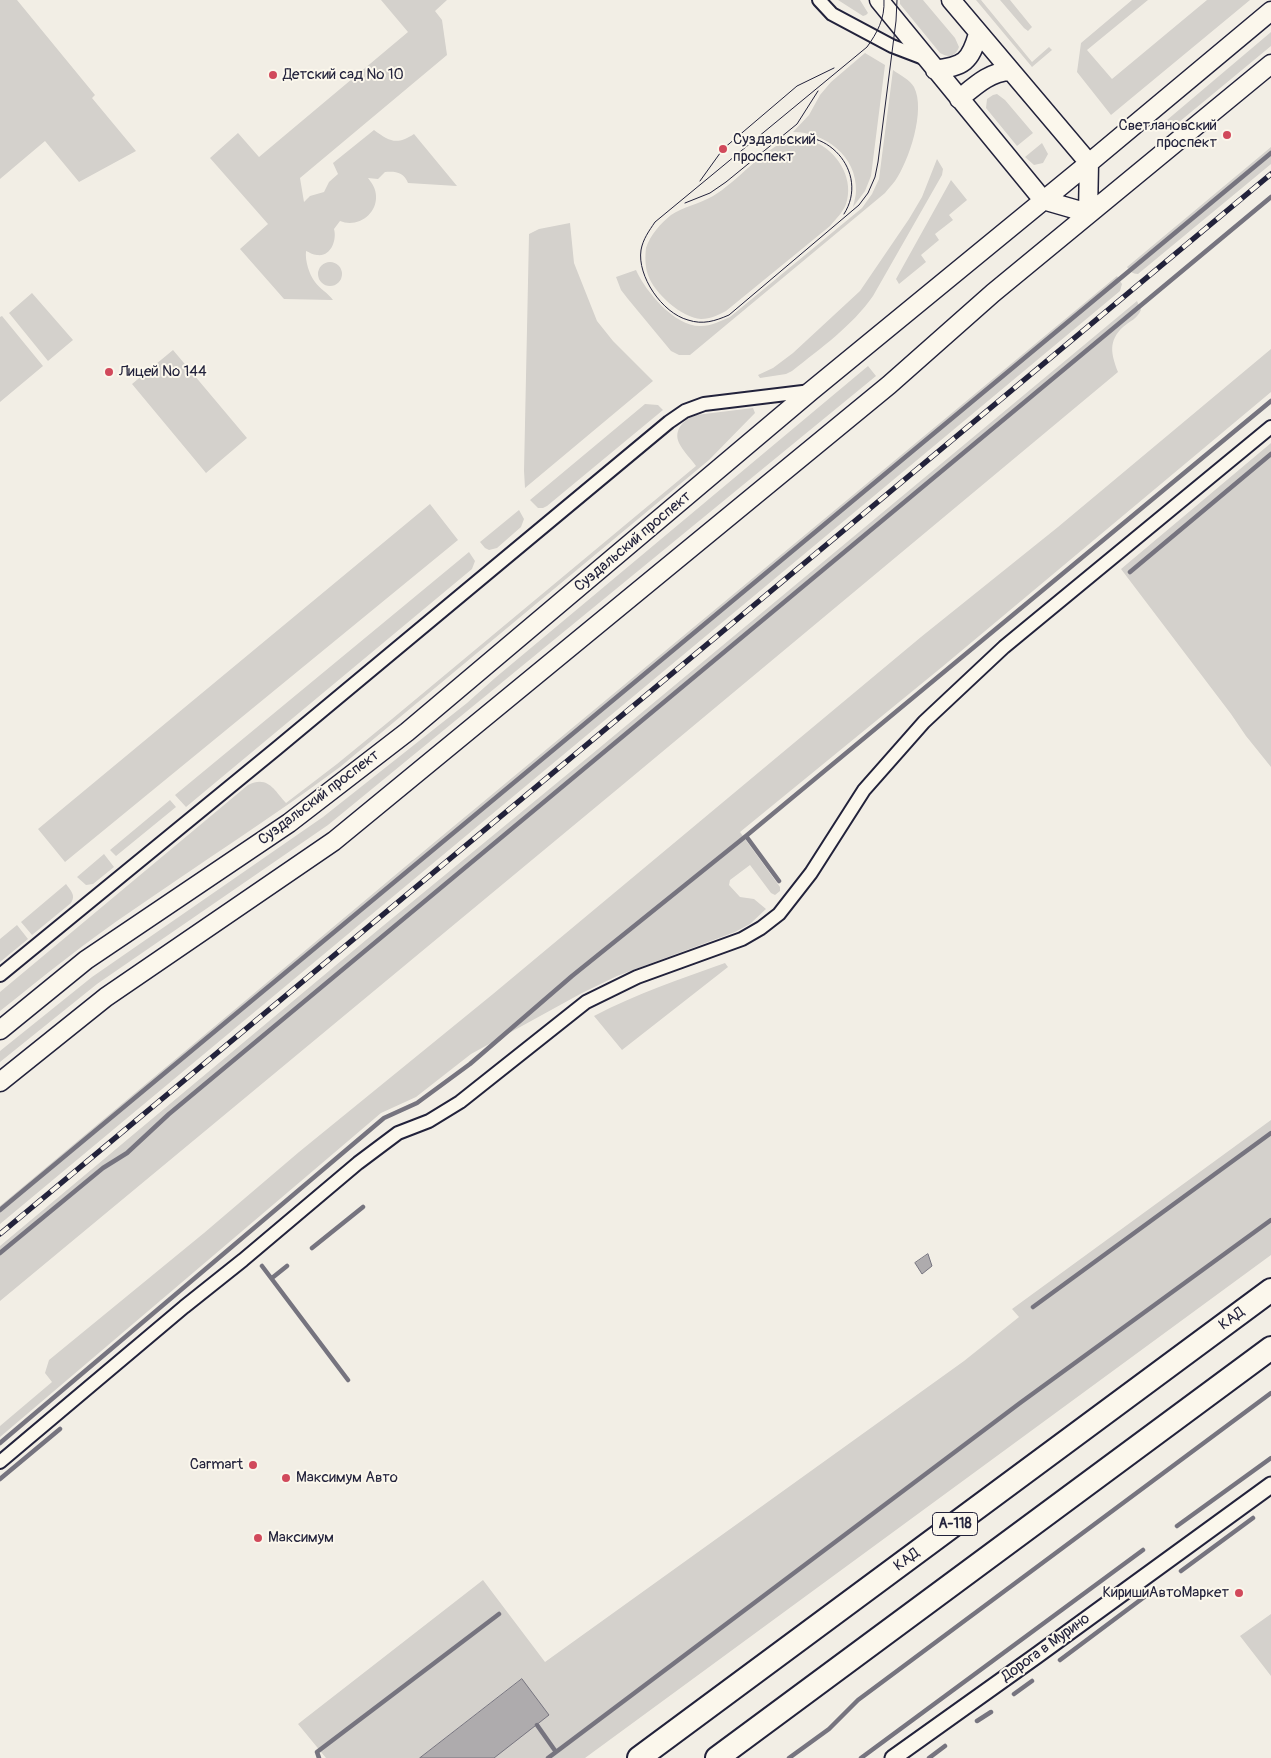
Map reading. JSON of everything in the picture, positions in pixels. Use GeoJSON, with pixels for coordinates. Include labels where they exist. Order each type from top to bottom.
{"type":"FeatureCollection","features":[{"type":"Feature","properties":{"kind":"highway","name":"КАД"},"geometry":{"type":"LineString","coordinates":[[639,1758],[1271,1290]]}},
{"type":"Feature","properties":{"kind":"highway"},"geometry":{"type":"LineString","coordinates":[[717,1758],[1271,1348]]}},
{"type":"Feature","properties":{"kind":"main road"},"geometry":{"type":"LineString","coordinates":[[879,0],[1043,200],[1088,213]]}},
{"type":"Feature","properties":{"kind":"main road"},"geometry":{"type":"LineString","coordinates":[[951,0],[1089,163],[1088,213]]}},
{"type":"Feature","properties":{"kind":"main road","name":"Суздальский проспект"},"geometry":{"type":"LineString","coordinates":[[0,1030],[86,960],[289,822],[407,732],[811,391],[1271,11]]}},
{"type":"Feature","properties":{"kind":"main road"},"geometry":{"type":"LineString","coordinates":[[931,64],[951,68],[964,63],[974,50],[978,34]]}},
{"type":"Feature","properties":{"kind":"main road"},"geometry":{"type":"LineString","coordinates":[[0,1082],[106,997],[334,841],[890,385],[993,293],[1271,64]]}},
{"type":"Feature","properties":{"kind":"main road"},"geometry":{"type":"LineString","coordinates":[[959,99],[989,75],[1010,71]]}},
{"type":"Feature","properties":{"kind":"street"},"geometry":{"type":"LineString","coordinates":[[819,0],[832,14],[892,46],[931,64]]}},
{"type":"Feature","properties":{"kind":"street"},"geometry":{"type":"LineString","coordinates":[[0,975],[669,422],[685,412],[704,404],[811,391]]}},
{"type":"Feature","properties":{"kind":"street"},"geometry":{"type":"LineString","coordinates":[[0,1462],[358,1163],[398,1133],[429,1121],[460,1102],[586,1002],[637,978],[742,939],[761,928],[779,914],[811,873],[864,790],[924,722],[1004,647],[1271,427]]}},
{"type":"Feature","properties":{"kind":"street","name":"Дорога в Мурино"},"geometry":{"type":"LineString","coordinates":[[893,1758],[1271,1485]]}},
{"type":"Feature","properties":{"kind":"shaded area"},"geometry":{"type":"Polygon","coordinates":[[[0,0],[17,0],[95,95],[92,98],[136,151],[79,182],[45,141],[0,179],[0,0]]]}},
{"type":"Feature","properties":{"kind":"shaded area"},"geometry":{"type":"Polygon","coordinates":[[[381,0],[447,0],[435,11],[442,20],[447,55],[300,178],[304,202],[310,196],[324,192],[329,182],[338,174],[333,163],[374,130],[394,141],[403,140],[414,134],[457,186],[408,183],[402,174],[392,172],[385,172],[378,179],[368,178],[375,189],[376,196],[370,214],[353,223],[340,221],[334,229],[334,243],[326,253],[316,255],[306,251],[309,271],[313,279],[333,300],[284,299],[240,249],[268,224],[210,158],[238,133],[259,157],[408,32],[381,0]]]}},
{"type":"Feature","properties":{"kind":"shaded area"},"geometry":{"type":"Polygon","coordinates":[[[838,0],[860,0],[868,13],[863,16],[838,0]]]}},
{"type":"Feature","properties":{"kind":"shaded area"},"geometry":{"type":"Polygon","coordinates":[[[900,0],[923,0],[955,38],[959,47],[956,53],[946,56],[940,53],[900,4],[900,0]]]}},
{"type":"Feature","properties":{"kind":"shaded area"},"geometry":{"type":"Polygon","coordinates":[[[976,0],[981,0],[1032,62],[1049,47],[1052,50],[1032,67],[976,0]]]}},
{"type":"Feature","properties":{"kind":"shaded area"},"geometry":{"type":"Polygon","coordinates":[[[1000,0],[1010,0],[1032,27],[1028,31],[1024,28],[1000,0]]]}},
{"type":"Feature","properties":{"kind":"shaded area"},"geometry":{"type":"Polygon","coordinates":[[[1132,0],[1148,0],[1087,50],[1112,79],[1207,0],[1250,0],[1111,115],[1077,72],[1081,43],[1132,0]]]}},
{"type":"Feature","properties":{"kind":"shaded area"},"geometry":{"type":"Polygon","coordinates":[[[1271,32],[1271,46],[1173,127],[1167,120],[1271,32]]]}},
{"type":"Feature","properties":{"kind":"shaded area"},"geometry":{"type":"Polygon","coordinates":[[[865,53],[885,65],[871,176],[865,191],[853,207],[856,193],[855,178],[845,157],[827,141],[805,133],[793,132],[809,115],[820,95],[831,82],[865,53]]]}},
{"type":"Feature","properties":{"kind":"shaded area"},"geometry":{"type":"Polygon","coordinates":[[[893,70],[914,87],[918,109],[917,122],[910,149],[906,161],[894,182],[885,193],[690,355],[679,355],[671,351],[621,290],[616,277],[636,270],[662,307],[681,321],[691,325],[708,325],[730,317],[862,208],[872,194],[879,179],[893,70]]]}},
{"type":"Feature","properties":{"kind":"shaded area"},"geometry":{"type":"Polygon","coordinates":[[[997,94],[1005,100],[1033,133],[1017,146],[986,108],[987,99],[997,94]]]}},
{"type":"Feature","properties":{"kind":"shaded area"},"geometry":{"type":"Polygon","coordinates":[[[804,139],[817,143],[827,149],[839,162],[847,178],[848,195],[845,207],[830,226],[726,311],[711,318],[694,318],[677,309],[662,297],[651,282],[646,269],[645,258],[650,238],[663,222],[671,215],[708,199],[722,190],[760,157],[780,144],[789,140],[804,139]]]}},
{"type":"Feature","properties":{"kind":"shaded area"},"geometry":{"type":"Polygon","coordinates":[[[1042,143],[1048,154],[1043,163],[1034,165],[1025,157],[1042,143]]]}},
{"type":"Feature","properties":{"kind":"shaded area"},"geometry":{"type":"Polygon","coordinates":[[[1271,147],[1271,164],[1138,274],[1129,270],[1127,267],[1271,147]]]}},
{"type":"Feature","properties":{"kind":"shaded area"},"geometry":{"type":"Polygon","coordinates":[[[937,159],[943,169],[942,175],[865,307],[836,336],[792,371],[786,374],[760,378],[758,375],[773,368],[793,353],[860,291],[922,197],[937,159]]]}},
{"type":"Feature","properties":{"kind":"shaded area"},"geometry":{"type":"Polygon","coordinates":[[[951,180],[967,200],[949,215],[953,220],[935,234],[939,240],[921,255],[926,262],[899,284],[896,279],[951,180]]]}},
{"type":"Feature","properties":{"kind":"shaded area"},"geometry":{"type":"Polygon","coordinates":[[[570,223],[574,263],[597,321],[613,341],[653,381],[525,488],[529,234],[539,229],[570,223]]]}},
{"type":"Feature","properties":{"kind":"shaded area"},"geometry":{"type":"Polygon","coordinates":[[[330,262],[338,266],[342,274],[338,282],[330,286],[322,282],[318,274],[322,266],[330,262]]]}},
{"type":"Feature","properties":{"kind":"shaded area"},"geometry":{"type":"Polygon","coordinates":[[[1117,276],[1122,284],[1120,291],[0,1224],[0,1206],[430,846],[1117,276]]]}},
{"type":"Feature","properties":{"kind":"shaded area"},"geometry":{"type":"Polygon","coordinates":[[[32,293],[73,340],[48,361],[9,313],[32,293]]]}},
{"type":"Feature","properties":{"kind":"shaded area"},"geometry":{"type":"Polygon","coordinates":[[[1137,301],[1141,310],[1135,318],[1118,332],[1113,343],[1113,354],[1118,372],[0,1301],[0,1246],[1137,301]]]}},
{"type":"Feature","properties":{"kind":"shaded area"},"geometry":{"type":"Polygon","coordinates":[[[2,316],[43,366],[0,402],[0,317],[2,316]]]}},
{"type":"Feature","properties":{"kind":"shaded area"},"geometry":{"type":"Polygon","coordinates":[[[1271,349],[1271,392],[942,667],[740,832],[780,887],[780,891],[775,895],[771,893],[750,865],[730,880],[729,885],[740,897],[754,899],[766,909],[750,924],[735,932],[617,976],[582,993],[471,1054],[416,1097],[381,1113],[0,1437],[0,1426],[52,1382],[45,1373],[49,1360],[1271,349]]]}},
{"type":"Feature","properties":{"kind":"shaded area"},"geometry":{"type":"Polygon","coordinates":[[[173,350],[247,438],[206,473],[132,384],[173,350]]]}},
{"type":"Feature","properties":{"kind":"shaded area"},"geometry":{"type":"Polygon","coordinates":[[[868,366],[876,376],[328,825],[97,984],[0,1062],[0,1051],[92,977],[323,817],[467,703],[868,366]]]}},
{"type":"Feature","properties":{"kind":"shaded area"},"geometry":{"type":"Polygon","coordinates":[[[645,404],[658,405],[663,410],[547,506],[538,508],[530,500],[645,404]]]}},
{"type":"Feature","properties":{"kind":"shaded area"},"geometry":{"type":"Polygon","coordinates":[[[753,408],[755,413],[709,460],[340,767],[116,922],[0,1011],[0,992],[248,785],[255,782],[266,783],[286,803],[392,719],[696,466],[679,443],[677,434],[687,419],[696,415],[753,408]]]}},
{"type":"Feature","properties":{"kind":"shaded area"},"geometry":{"type":"Polygon","coordinates":[[[1271,443],[1271,767],[1121,569],[1271,443]]]}},
{"type":"Feature","properties":{"kind":"shaded area"},"geometry":{"type":"Polygon","coordinates":[[[430,504],[458,540],[65,862],[38,829],[430,504]]]}},
{"type":"Feature","properties":{"kind":"shaded area"},"geometry":{"type":"Polygon","coordinates":[[[519,510],[524,519],[521,527],[497,548],[489,550],[485,548],[480,542],[519,510]]]}},
{"type":"Feature","properties":{"kind":"shaded area"},"geometry":{"type":"Polygon","coordinates":[[[469,552],[475,561],[472,569],[186,807],[175,795],[469,552]]]}},
{"type":"Feature","properties":{"kind":"shaded area"},"geometry":{"type":"Polygon","coordinates":[[[170,800],[176,807],[116,856],[110,850],[170,800]]]}},
{"type":"Feature","properties":{"kind":"shaded area"},"geometry":{"type":"Polygon","coordinates":[[[104,854],[114,867],[93,884],[86,885],[77,877],[104,854]]]}},
{"type":"Feature","properties":{"kind":"shaded area"},"geometry":{"type":"Polygon","coordinates":[[[66,884],[73,895],[71,903],[32,935],[21,922],[66,884]]]}},
{"type":"Feature","properties":{"kind":"shaded area"},"geometry":{"type":"Polygon","coordinates":[[[17,925],[28,939],[0,962],[0,939],[17,925]]]}},
{"type":"Feature","properties":{"kind":"shaded area"},"geometry":{"type":"Polygon","coordinates":[[[725,963],[728,967],[622,1050],[594,1016],[642,994],[725,963]]]}},
{"type":"Feature","properties":{"kind":"shaded area"},"geometry":{"type":"Polygon","coordinates":[[[1271,1120],[1271,1255],[585,1758],[326,1758],[298,1724],[483,1580],[545,1662],[964,1361],[1019,1317],[1012,1309],[1271,1120]]]}},
{"type":"Feature","properties":{"kind":"shaded area"},"geometry":{"type":"Polygon","coordinates":[[[928,1254],[932,1266],[922,1274],[915,1263],[928,1254]]]}},
{"type":"Feature","properties":{"kind":"shaded area"},"geometry":{"type":"Polygon","coordinates":[[[1271,1614],[1271,1676],[1240,1636],[1271,1614]]]}},
{"type":"Feature","properties":{"kind":"shaded area"},"geometry":{"type":"Polygon","coordinates":[[[522,1679],[549,1715],[494,1758],[420,1758],[522,1679]]]}},
{"type":"Feature","properties":{"kind":"waterway"},"geometry":{"type":"LineString","coordinates":[[0,1210],[1271,153]]}},
{"type":"Feature","properties":{"kind":"waterway"},"geometry":{"type":"LineString","coordinates":[[0,1253],[103,1168],[127,1153],[169,1114],[1271,197]]}},
{"type":"Feature","properties":{"kind":"waterway"},"geometry":{"type":"LineString","coordinates":[[0,1443],[384,1118],[417,1103],[470,1064],[572,976],[746,836],[1271,401]]}},
{"type":"Feature","properties":{"kind":"waterway"},"geometry":{"type":"LineString","coordinates":[[1130,572],[1271,454]]}},
{"type":"Feature","properties":{"kind":"waterway"},"geometry":{"type":"LineString","coordinates":[[746,836],[779,881]]}},
{"type":"Feature","properties":{"kind":"waterway"},"geometry":{"type":"LineString","coordinates":[[1033,1307],[1271,1133]]}},
{"type":"Feature","properties":{"kind":"waterway"},"geometry":{"type":"LineString","coordinates":[[312,1248],[363,1207]]}},
{"type":"Feature","properties":{"kind":"waterway"},"geometry":{"type":"LineString","coordinates":[[548,1758],[1020,1403],[1271,1220]]}},
{"type":"Feature","properties":{"kind":"waterway"},"geometry":{"type":"LineString","coordinates":[[262,1266],[348,1380]]}},
{"type":"Feature","properties":{"kind":"waterway"},"geometry":{"type":"LineString","coordinates":[[272,1278],[287,1266]]}},
{"type":"Feature","properties":{"kind":"waterway"},"geometry":{"type":"LineString","coordinates":[[789,1758],[829,1729],[858,1700],[1271,1393]]}},
{"type":"Feature","properties":{"kind":"waterway"},"geometry":{"type":"LineString","coordinates":[[0,1479],[60,1429]]}},
{"type":"Feature","properties":{"kind":"waterway"},"geometry":{"type":"LineString","coordinates":[[1177,1526],[1271,1458]]}},
{"type":"Feature","properties":{"kind":"waterway"},"geometry":{"type":"LineString","coordinates":[[1181,1571],[1253,1518]]}},
{"type":"Feature","properties":{"kind":"waterway"},"geometry":{"type":"LineString","coordinates":[[861,1758],[1143,1550]]}},
{"type":"Feature","properties":{"kind":"waterway"},"geometry":{"type":"LineString","coordinates":[[1060,1660],[1155,1589]]}},
{"type":"Feature","properties":{"kind":"waterway"},"geometry":{"type":"LineString","coordinates":[[319,1758],[317,1752],[499,1614]]}},
{"type":"Feature","properties":{"kind":"waterway"},"geometry":{"type":"LineString","coordinates":[[1014,1694],[1032,1681]]}},
{"type":"Feature","properties":{"kind":"waterway"},"geometry":{"type":"LineString","coordinates":[[977,1721],[991,1712]]}},
{"type":"Feature","properties":{"kind":"waterway"},"geometry":{"type":"LineString","coordinates":[[537,1725],[556,1752]]}},
{"type":"Feature","properties":{"kind":"waterway"},"geometry":{"type":"LineString","coordinates":[[929,1758],[945,1746]]}},
{"type":"Feature","properties":{"kind":"tram line"},"geometry":{"type":"LineString","coordinates":[[884,0],[880,25],[867,47],[655,222],[645,239],[641,250],[641,260],[647,282],[669,310],[688,320],[704,322],[714,321],[729,315],[859,205],[868,193],[875,177],[878,162],[897,0]]}},
{"type":"Feature","properties":{"kind":"tram line"},"geometry":{"type":"LineString","coordinates":[[700,181],[723,149],[797,86],[834,68]]}},
{"type":"Feature","properties":{"kind":"tram line"},"geometry":{"type":"LineString","coordinates":[[685,203],[710,193],[726,182],[797,124],[818,91]]}},
{"type":"Feature","properties":{"kind":"tram line"},"geometry":{"type":"LineString","coordinates":[[780,141],[796,137],[812,138],[827,144],[839,154],[847,167],[852,182],[851,198],[844,214]]}},
{"type":"Feature","properties":{"kind":"railway"},"geometry":{"type":"LineString","coordinates":[[0,1234],[1271,174]]}},
{"type":"Feature","properties":{"kind":"place","name":"Детский сад № 10"},"geometry":{"type":"Point","coordinates":[273,75]}},
{"type":"Feature","properties":{"kind":"place","name":"Светлановский проспект"},"geometry":{"type":"Point","coordinates":[1227,135]}},
{"type":"Feature","properties":{"kind":"place","name":"Суздальский проспект"},"geometry":{"type":"Point","coordinates":[723,149]}},
{"type":"Feature","properties":{"kind":"place","name":"Лицей № 144"},"geometry":{"type":"Point","coordinates":[109,372]}},
{"type":"Feature","properties":{"kind":"place","name":"Carmart"},"geometry":{"type":"Point","coordinates":[253,1465]}},
{"type":"Feature","properties":{"kind":"place","name":"Максимум Авто"},"geometry":{"type":"Point","coordinates":[286,1478]}},
{"type":"Feature","properties":{"kind":"place","name":"Максимум"},"geometry":{"type":"Point","coordinates":[258,1538]}},
{"type":"Feature","properties":{"kind":"place","name":"КиришиАвтоМаркет"},"geometry":{"type":"Point","coordinates":[1239,1593]}}]}
